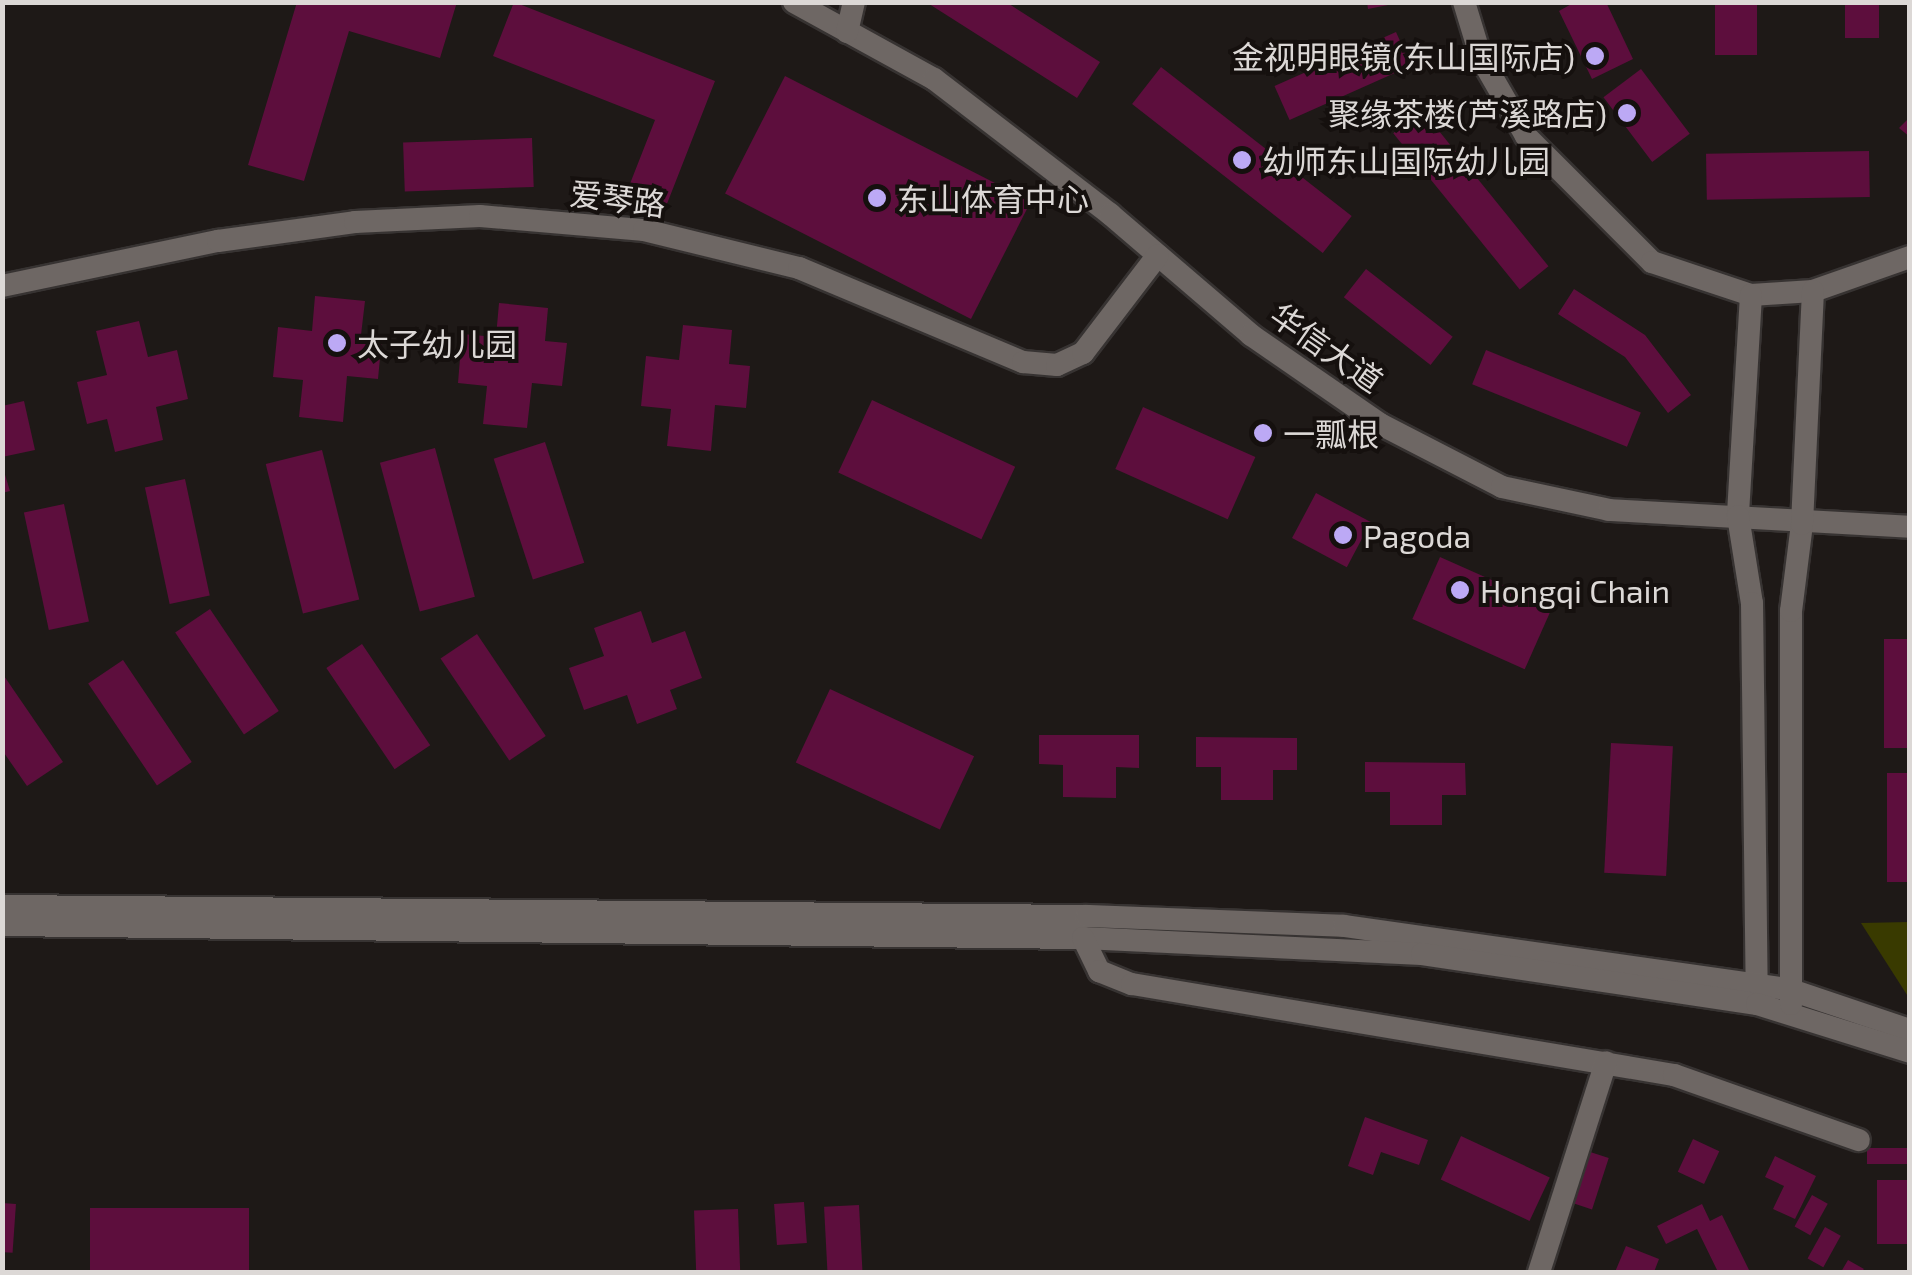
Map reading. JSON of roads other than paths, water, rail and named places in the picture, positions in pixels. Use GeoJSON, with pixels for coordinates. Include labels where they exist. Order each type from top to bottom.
{"type":"FeatureCollection","features":[{"type":"Feature","properties":{"kind":"street","name":"华信大道"},"geometry":{"type":"LineString","coordinates":[[794,2],[934,79],[1158,256],[1251,335],[1380,424],[1502,487],[1609,510],[1738,516],[1802,524],[1910,527]]}},
{"type":"Feature","properties":{"kind":"street"},"geometry":{"type":"LineString","coordinates":[[847,32],[854,2]]}},
{"type":"Feature","properties":{"kind":"street"},"geometry":{"type":"LineString","coordinates":[[1464,2],[1481,58],[1526,136],[1652,262],[1751,295],[1814,292],[1910,258]]}},
{"type":"Feature","properties":{"kind":"street","name":"爱琴路"},"geometry":{"type":"LineString","coordinates":[[2,286],[218,241],[354,222],[480,216],[644,230],[800,268],[1024,362],[1057,365],[1084,354],[1158,256]]}},
{"type":"Feature","properties":{"kind":"street"},"geometry":{"type":"LineString","coordinates":[[1791,1001],[1791,610],[1802,524],[1814,292]]}},
{"type":"Feature","properties":{"kind":"street"},"geometry":{"type":"LineString","coordinates":[[1751,295],[1738,516],[1752,603],[1757,994]]}},
{"type":"Feature","properties":{"kind":"street"},"geometry":{"type":"LineString","coordinates":[[2,906],[1087,916],[1344,926],[1757,994],[1910,1030]]}},
{"type":"Feature","properties":{"kind":"street"},"geometry":{"type":"LineString","coordinates":[[2,925],[1083,938],[1422,954],[1757,994]]}},
{"type":"Feature","properties":{"kind":"street"},"geometry":{"type":"LineString","coordinates":[[1083,938],[1099,971],[1132,984],[1606,1062],[1732,1092],[1858,1140]]}},
{"type":"Feature","properties":{"kind":"street"},"geometry":{"type":"LineString","coordinates":[[1791,1001],[1910,1052]]}},
{"type":"Feature","properties":{"kind":"street"},"geometry":{"type":"LineString","coordinates":[[1539,1272],[1606,1062]]}},
{"type":"Feature","properties":{"kind":"place","name":"金视明眼镜(东山国际店)"},"geometry":{"type":"Point","coordinates":[1595,56]}},
{"type":"Feature","properties":{"kind":"place","name":"聚缘茶楼(芦溪路店)"},"geometry":{"type":"Point","coordinates":[1627,113]}},
{"type":"Feature","properties":{"kind":"place","name":"幼师东山国际幼儿园"},"geometry":{"type":"Point","coordinates":[1242,160]}},
{"type":"Feature","properties":{"kind":"place","name":"东山体育中心"},"geometry":{"type":"Point","coordinates":[877,198]}},
{"type":"Feature","properties":{"kind":"place","name":"太子幼儿园"},"geometry":{"type":"Point","coordinates":[337,343]}},
{"type":"Feature","properties":{"kind":"place","name":"一瓢根"},"geometry":{"type":"Point","coordinates":[1263,433]}},
{"type":"Feature","properties":{"kind":"place","name":"Pagoda"},"geometry":{"type":"Point","coordinates":[1343,535]}},
{"type":"Feature","properties":{"kind":"place","name":"Hongqi Chain"},"geometry":{"type":"Point","coordinates":[1460,590]}}]}
